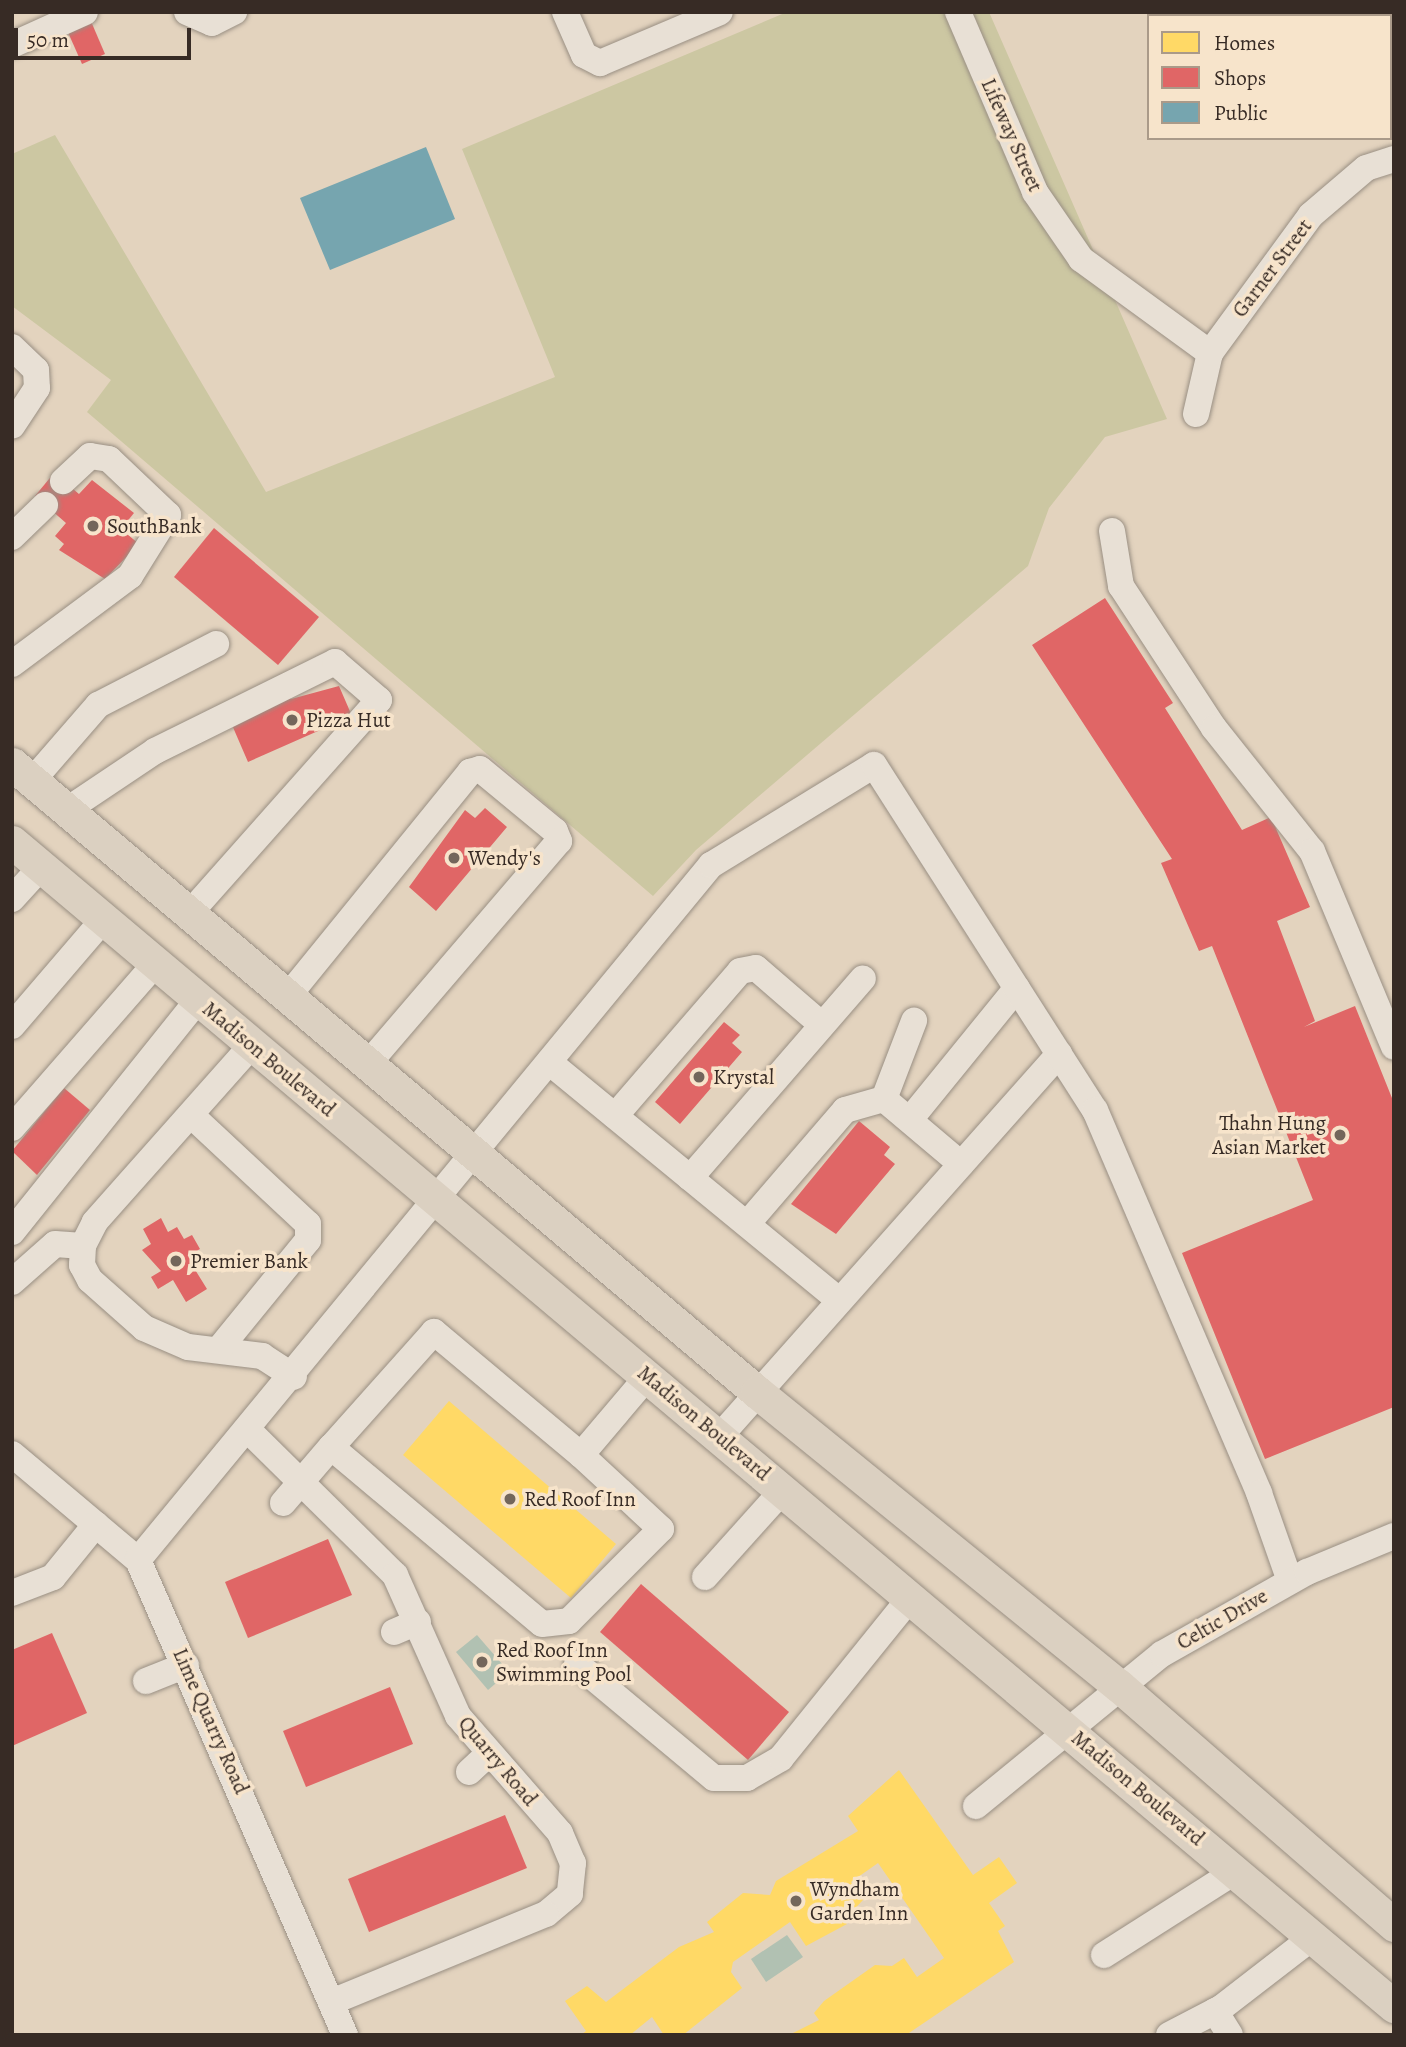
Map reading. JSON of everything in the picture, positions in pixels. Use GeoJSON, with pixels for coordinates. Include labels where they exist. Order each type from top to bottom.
{"type":"FeatureCollection","features":[{"type":"Feature","properties":{"kind":"main road"},"geometry":{"type":"LineString","coordinates":[[22,773],[191,912],[757,1392],[1118,1685],[1394,1925]]}},
{"type":"Feature","properties":{"kind":"main road","name":"Madison Boulevard"},"geometry":{"type":"LineString","coordinates":[[12,842],[1394,2006]]}},
{"type":"Feature","properties":{"kind":"street"},"geometry":{"type":"LineString","coordinates":[[12,45],[85,12]]}},
{"type":"Feature","properties":{"kind":"street"},"geometry":{"type":"LineString","coordinates":[[187,12],[212,23],[234,12]]}},
{"type":"Feature","properties":{"kind":"street"},"geometry":{"type":"LineString","coordinates":[[565,12],[584,55],[600,63],[720,12]]}},
{"type":"Feature","properties":{"kind":"street","name":"Lifeway Street"},"geometry":{"type":"LineString","coordinates":[[958,12],[1035,192],[1082,259],[1210,353]]}},
{"type":"Feature","properties":{"kind":"street","name":"Garner Street"},"geometry":{"type":"LineString","coordinates":[[1196,414],[1210,353],[1311,215],[1366,169],[1394,159]]}},
{"type":"Feature","properties":{"kind":"street"},"geometry":{"type":"LineString","coordinates":[[12,347],[36,370],[37,388],[12,426]]}},
{"type":"Feature","properties":{"kind":"street"},"geometry":{"type":"LineString","coordinates":[[12,664],[130,576],[168,515],[109,459],[90,456],[64,481]]}},
{"type":"Feature","properties":{"kind":"street"},"geometry":{"type":"LineString","coordinates":[[12,537],[45,505]]}},
{"type":"Feature","properties":{"kind":"street"},"geometry":{"type":"LineString","coordinates":[[1112,531],[1121,586],[1214,728],[1312,851],[1394,1047]]}},
{"type":"Feature","properties":{"kind":"street"},"geometry":{"type":"LineString","coordinates":[[22,773],[98,705],[216,644]]}},
{"type":"Feature","properties":{"kind":"street"},"geometry":{"type":"LineString","coordinates":[[67,810],[155,751],[335,662],[379,700],[191,912]]}},
{"type":"Feature","properties":{"kind":"street"},"geometry":{"type":"LineString","coordinates":[[138,1560],[294,1377],[711,865],[874,765],[1095,1110],[1157,1252],[1290,1581]]}},
{"type":"Feature","properties":{"kind":"street"},"geometry":{"type":"LineString","coordinates":[[288,996],[470,772],[480,769],[555,831],[559,841],[368,1064]]}},
{"type":"Feature","properties":{"kind":"street"},"geometry":{"type":"LineString","coordinates":[[12,899],[41,867]]}},
{"type":"Feature","properties":{"kind":"street"},"geometry":{"type":"LineString","coordinates":[[12,1026],[103,920]]}},
{"type":"Feature","properties":{"kind":"street"},"geometry":{"type":"LineString","coordinates":[[12,1128],[155,964]]}},
{"type":"Feature","properties":{"kind":"street"},"geometry":{"type":"LineString","coordinates":[[615,1116],[740,971],[756,968],[822,1025]]}},
{"type":"Feature","properties":{"kind":"street"},"geometry":{"type":"LineString","coordinates":[[690,1178],[863,978]]}},
{"type":"Feature","properties":{"kind":"street"},"geometry":{"type":"LineString","coordinates":[[912,1118],[1017,988]]}},
{"type":"Feature","properties":{"kind":"street"},"geometry":{"type":"LineString","coordinates":[[12,1232],[198,1000]]}},
{"type":"Feature","properties":{"kind":"street"},"geometry":{"type":"LineString","coordinates":[[884,1099],[914,1021]]}},
{"type":"Feature","properties":{"kind":"street"},"geometry":{"type":"LineString","coordinates":[[252,1045],[94,1222],[83,1246],[90,1280],[145,1328],[188,1347],[262,1356],[294,1377]]}},
{"type":"Feature","properties":{"kind":"street"},"geometry":{"type":"LineString","coordinates":[[720,1436],[1059,1054]]}},
{"type":"Feature","properties":{"kind":"street"},"geometry":{"type":"LineString","coordinates":[[549,1062],[839,1300]]}},
{"type":"Feature","properties":{"kind":"street"},"geometry":{"type":"LineString","coordinates":[[747,1224],[845,1110],[884,1099],[912,1118],[961,1164]]}},
{"type":"Feature","properties":{"kind":"street"},"geometry":{"type":"LineString","coordinates":[[191,1115],[308,1224],[308,1240],[219,1349]]}},
{"type":"Feature","properties":{"kind":"street"},"geometry":{"type":"LineString","coordinates":[[12,1282],[55,1244],[83,1246]]}},
{"type":"Feature","properties":{"kind":"street"},"geometry":{"type":"LineString","coordinates":[[283,1503],[299,1478],[331,1447],[434,1332],[581,1455],[661,1529],[569,1621],[542,1624],[331,1447]]}},
{"type":"Feature","properties":{"kind":"street"},"geometry":{"type":"LineString","coordinates":[[581,1455],[648,1376]]}},
{"type":"Feature","properties":{"kind":"street","name":"Quarry Road"},"geometry":{"type":"LineString","coordinates":[[247,1429],[395,1576],[406,1627],[458,1716],[488,1754],[560,1833],[573,1863],[570,1894],[546,1914],[331,2002]]}},
{"type":"Feature","properties":{"kind":"street","name":"Lime Quarry Road"},"geometry":{"type":"LineString","coordinates":[[12,1454],[138,1560],[345,2035]]}},
{"type":"Feature","properties":{"kind":"street"},"geometry":{"type":"LineString","coordinates":[[705,1577],[783,1490]]}},
{"type":"Feature","properties":{"kind":"street"},"geometry":{"type":"LineString","coordinates":[[12,1593],[53,1577],[96,1524]]}},
{"type":"Feature","properties":{"kind":"street","name":"Celtic Drive"},"geometry":{"type":"LineString","coordinates":[[976,1806],[1118,1685],[1290,1581],[1394,1536]]}},
{"type":"Feature","properties":{"kind":"street"},"geometry":{"type":"LineString","coordinates":[[577,1664],[714,1778],[747,1778],[781,1758],[911,1597]]}},
{"type":"Feature","properties":{"kind":"street"},"geometry":{"type":"LineString","coordinates":[[146,1681],[186,1665]]}},
{"type":"Feature","properties":{"kind":"street"},"geometry":{"type":"LineString","coordinates":[[469,1772],[488,1754]]}},
{"type":"Feature","properties":{"kind":"street"},"geometry":{"type":"LineString","coordinates":[[1104,1955],[1236,1871]]}},
{"type":"Feature","properties":{"kind":"street"},"geometry":{"type":"LineString","coordinates":[[1169,2035],[1215,2011],[1314,1936]]}},
{"type":"Feature","properties":{"kind":"street"},"geometry":{"type":"LineString","coordinates":[[1215,2011],[1230,2035]]}},
{"type":"Feature","properties":{"kind":"shaded area"},"geometry":{"type":"Polygon","coordinates":[[[787,12],[989,12],[1167,419],[1105,437],[1049,508],[1028,566],[696,850],[653,896],[87,412],[111,380],[12,306],[12,154],[55,135],[266,492],[555,377],[462,149],[787,12]]]}},
{"type":"Feature","properties":{"kind":"shaded area","name":"Red Roof Inn Swimming Pool"},"geometry":{"type":"Polygon","coordinates":[[[477,1635],[509,1672],[488,1690],[456,1652],[477,1635]]]}},
{"type":"Feature","properties":{"kind":"shaded area"},"geometry":{"type":"Polygon","coordinates":[[[787,1935],[803,1957],[766,1982],[751,1959],[787,1935]]]}},
{"type":"Feature","properties":{"kind":"building: Homes","name":"Red Roof Inn"},"geometry":{"type":"Polygon","coordinates":[[[449,1401],[616,1544],[571,1598],[403,1455],[449,1401]]]}},
{"type":"Feature","properties":{"kind":"building: Homes","name":"Wyndham Garden Inn"},"geometry":{"type":"Polygon","coordinates":[[[899,1770],[973,1875],[999,1857],[1017,1883],[989,1903],[1005,1926],[998,1931],[1014,1962],[906,2035],[789,2035],[819,2020],[814,2013],[824,2001],[875,1965],[892,1966],[904,1958],[917,1977],[944,1958],[878,1863],[851,1882],[863,1900],[844,1920],[847,1924],[806,1946],[790,1922],[733,1962],[731,1972],[742,1988],[683,2035],[664,2035],[652,2017],[630,2035],[581,2035],[586,2031],[565,2001],[587,1986],[606,2002],[679,1947],[714,1932],[707,1922],[743,1893],[770,1895],[776,1881],[858,1831],[848,1816],[899,1770]]]}},
{"type":"Feature","properties":{"kind":"building: Shops"},"geometry":{"type":"Polygon","coordinates":[[[59,12],[87,12],[105,54],[82,64],[59,12]]]}},
{"type":"Feature","properties":{"kind":"building: Shops"},"geometry":{"type":"Polygon","coordinates":[[[1343,12],[1346,14],[1294,14],[1343,12]]]}},
{"type":"Feature","properties":{"kind":"building: Shops","name":"SouthBank"},"geometry":{"type":"Polygon","coordinates":[[[54,473],[79,494],[92,480],[134,513],[121,529],[139,544],[105,579],[59,550],[64,544],[55,536],[66,523],[35,496],[54,473]]]}},
{"type":"Feature","properties":{"kind":"building: Shops"},"geometry":{"type":"Polygon","coordinates":[[[214,528],[319,617],[278,665],[174,577],[214,528]]]}},
{"type":"Feature","properties":{"kind":"building: Shops"},"geometry":{"type":"Polygon","coordinates":[[[1105,598],[1173,703],[1165,708],[1242,830],[1271,817],[1310,907],[1277,921],[1315,1021],[1304,1027],[1355,1006],[1394,1103],[1394,1407],[1265,1459],[1182,1253],[1313,1200],[1212,946],[1199,951],[1161,863],[1172,859],[1032,645],[1105,598]]]}},
{"type":"Feature","properties":{"kind":"building: Shops","name":"Pizza Hut"},"geometry":{"type":"Polygon","coordinates":[[[339,686],[352,716],[248,762],[232,725],[289,693],[291,699],[339,686]]]}},
{"type":"Feature","properties":{"kind":"building: Shops","name":"Wendy's"},"geometry":{"type":"Polygon","coordinates":[[[485,808],[507,827],[436,911],[409,887],[465,810],[475,818],[485,808]]]}},
{"type":"Feature","properties":{"kind":"building: Shops","name":"Krystal"},"geometry":{"type":"Polygon","coordinates":[[[724,1022],[740,1035],[732,1043],[742,1052],[680,1124],[655,1102],[724,1022]]]}},
{"type":"Feature","properties":{"kind":"building: Shops"},"geometry":{"type":"Polygon","coordinates":[[[64,1088],[90,1110],[37,1175],[12,1151],[64,1088]]]}},
{"type":"Feature","properties":{"kind":"building: Shops"},"geometry":{"type":"Polygon","coordinates":[[[859,1121],[890,1147],[884,1155],[895,1164],[836,1234],[791,1204],[859,1121]]]}},
{"type":"Feature","properties":{"kind":"building: Shops","name":"Premier Bank"},"geometry":{"type":"Polygon","coordinates":[[[161,1218],[168,1232],[177,1227],[184,1239],[192,1235],[200,1249],[193,1253],[200,1265],[194,1268],[207,1289],[186,1302],[173,1280],[158,1289],[151,1277],[161,1271],[142,1250],[151,1244],[143,1229],[161,1218]]]}},
{"type":"Feature","properties":{"kind":"building: Shops"},"geometry":{"type":"Polygon","coordinates":[[[328,1539],[352,1595],[248,1638],[225,1582],[328,1539]]]}},
{"type":"Feature","properties":{"kind":"building: Shops"},"geometry":{"type":"Polygon","coordinates":[[[641,1584],[789,1712],[748,1760],[600,1632],[641,1584]]]}},
{"type":"Feature","properties":{"kind":"building: Shops"},"geometry":{"type":"Polygon","coordinates":[[[52,1633],[87,1713],[12,1746],[12,1650],[52,1633]]]}},
{"type":"Feature","properties":{"kind":"building: Shops"},"geometry":{"type":"Polygon","coordinates":[[[390,1687],[413,1744],[306,1787],[283,1731],[390,1687]]]}},
{"type":"Feature","properties":{"kind":"building: Shops"},"geometry":{"type":"Polygon","coordinates":[[[505,1815],[527,1868],[369,1932],[348,1879],[505,1815]]]}},
{"type":"Feature","properties":{"kind":"building: Public"},"geometry":{"type":"Polygon","coordinates":[[[426,147],[455,219],[330,270],[300,198],[426,147]]]}},
{"type":"Feature","properties":{"kind":"place","name":"SouthBank"},"geometry":{"type":"Point","coordinates":[93,526]}},
{"type":"Feature","properties":{"kind":"place","name":"Pizza Hut"},"geometry":{"type":"Point","coordinates":[292,720]}},
{"type":"Feature","properties":{"kind":"place","name":"Wendy's"},"geometry":{"type":"Point","coordinates":[454,858]}},
{"type":"Feature","properties":{"kind":"place","name":"Krystal"},"geometry":{"type":"Point","coordinates":[699,1077]}},
{"type":"Feature","properties":{"kind":"place","name":"Thahn Hung Asian Market"},"geometry":{"type":"Point","coordinates":[1340,1135]}},
{"type":"Feature","properties":{"kind":"place","name":"Premier Bank"},"geometry":{"type":"Point","coordinates":[176,1261]}},
{"type":"Feature","properties":{"kind":"place","name":"Red Roof Inn"},"geometry":{"type":"Point","coordinates":[510,1499]}},
{"type":"Feature","properties":{"kind":"place","name":"Red Roof Inn Swimming Pool"},"geometry":{"type":"Point","coordinates":[482,1662]}},
{"type":"Feature","properties":{"kind":"place","name":"Wyndham Garden Inn"},"geometry":{"type":"Point","coordinates":[796,1901]}}]}
